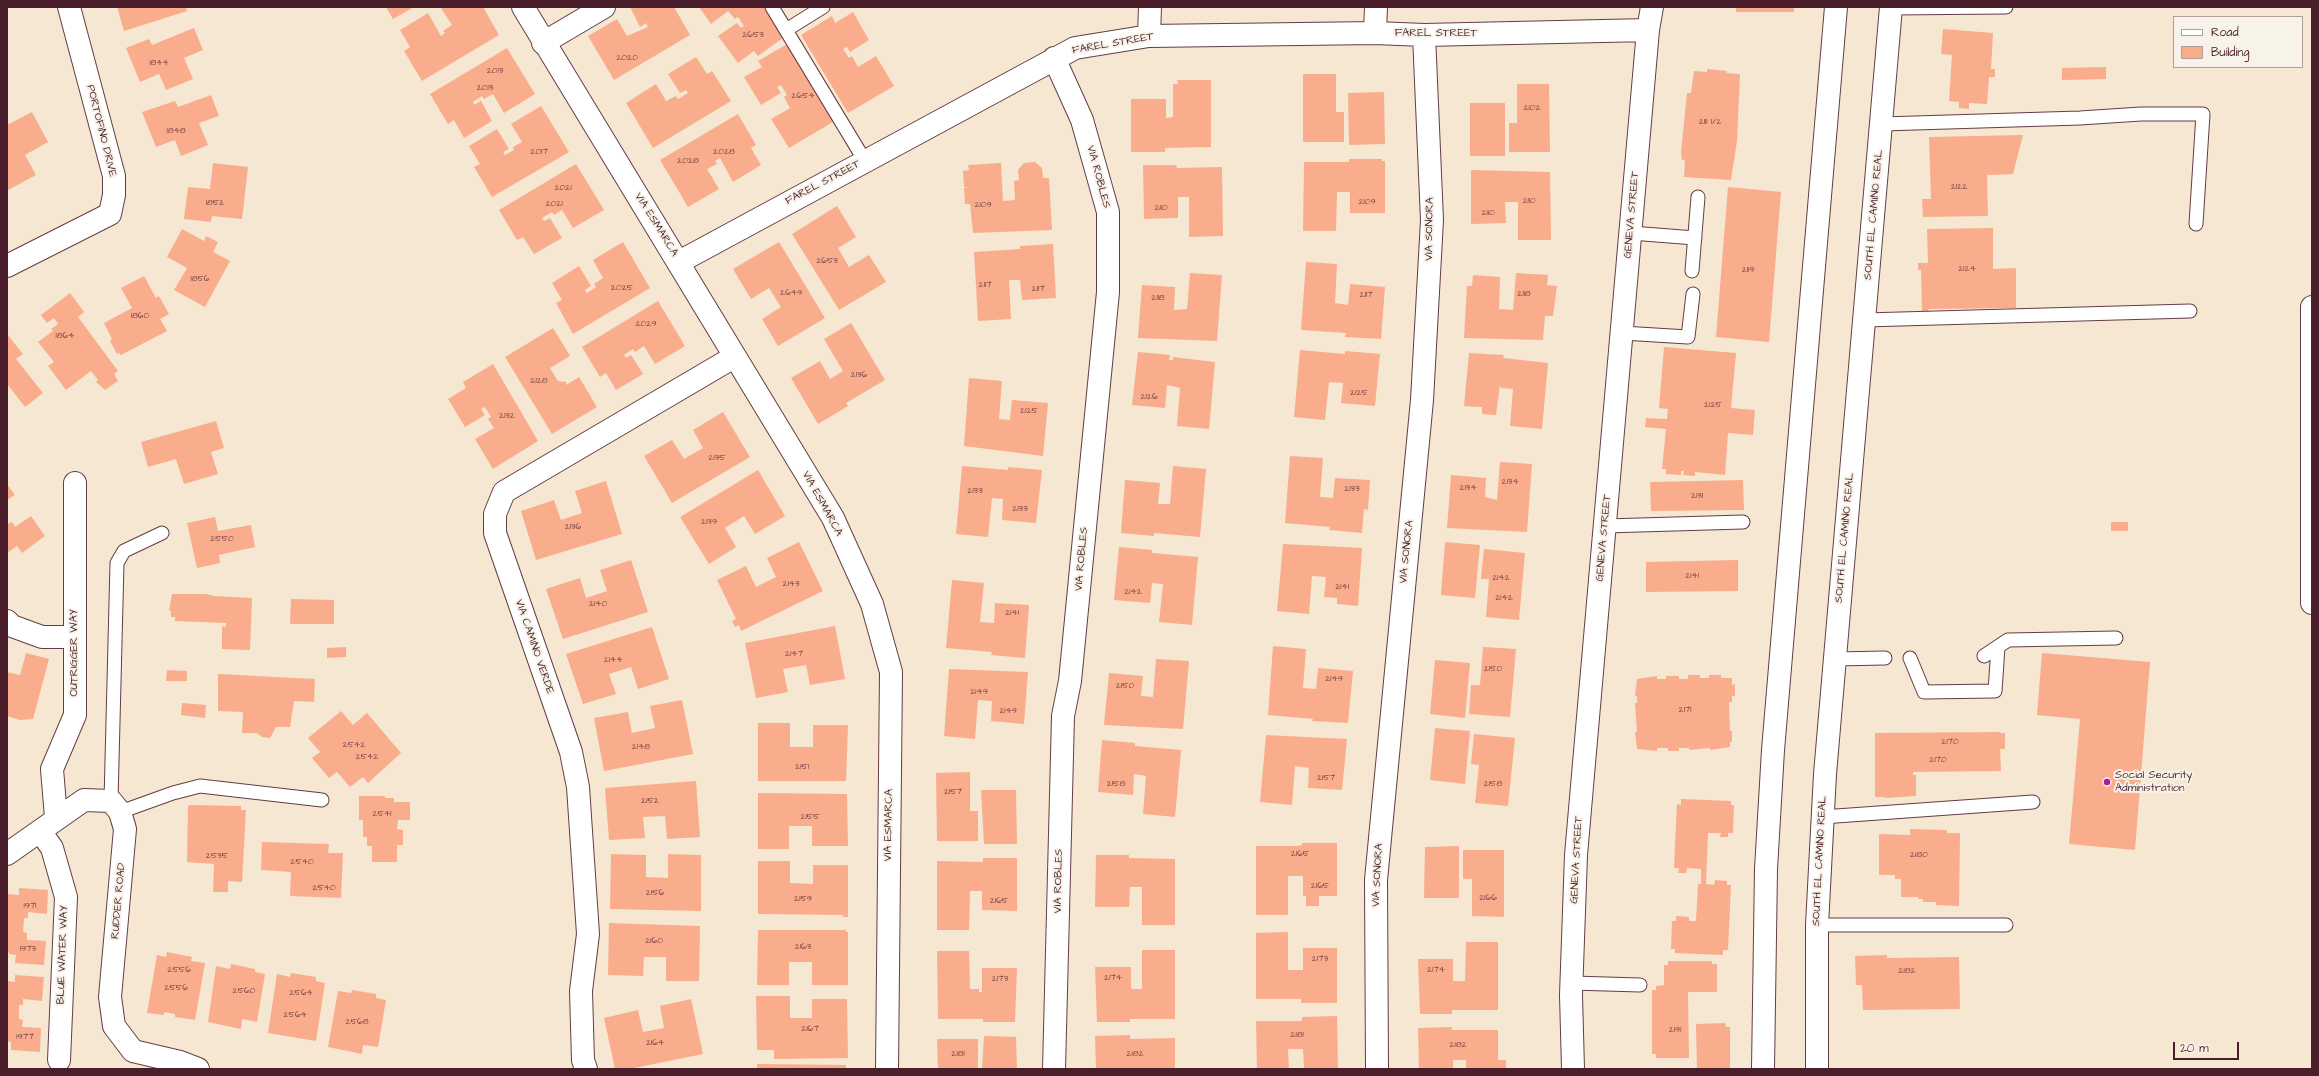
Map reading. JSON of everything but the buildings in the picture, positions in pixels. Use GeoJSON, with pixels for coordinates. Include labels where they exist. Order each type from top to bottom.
{"type":"FeatureCollection","features":[{"type":"Feature","properties":{"kind":"street","name":"PORTOFINO DRIVE"},"geometry":{"type":"LineString","coordinates":[[7,266],[110,214],[114,195],[114,176],[68,7]]}},
{"type":"Feature","properties":{"kind":"street","name":"VIA ESMARCA"},"geometry":{"type":"LineString","coordinates":[[523,7],[833,518],[872,604],[891,672],[887,1069]]}},
{"type":"Feature","properties":{"kind":"street"},"geometry":{"type":"LineString","coordinates":[[544,43],[604,7]]}},
{"type":"Feature","properties":{"kind":"street"},"geometry":{"type":"LineString","coordinates":[[1149,36],[1150,7]]}},
{"type":"Feature","properties":{"kind":"street"},"geometry":{"type":"LineString","coordinates":[[1375,33],[1376,7]]}},
{"type":"Feature","properties":{"kind":"street","name":"GENEVA STREET"},"geometry":{"type":"LineString","coordinates":[[1573,1069],[1572,983],[1576,855],[1648,30],[1652,7]]}},
{"type":"Feature","properties":{"kind":"street"},"geometry":{"type":"LineString","coordinates":[[1763,1069],[1766,869],[1773,750],[1836,7]]}},
{"type":"Feature","properties":{"kind":"street","name":"SOUTH EL CAMINO REAL"},"geometry":{"type":"LineString","coordinates":[[1817,1069],[1817,925],[1822,817],[1891,8]]}},
{"type":"Feature","properties":{"kind":"street","name":"FAREL STREET"},"geometry":{"type":"LineString","coordinates":[[678,262],[1075,48],[1149,36],[1375,33],[1424,35],[1648,30]]}},
{"type":"Feature","properties":{"kind":"street","name":"VIA SONORA"},"geometry":{"type":"LineString","coordinates":[[1377,1069],[1376,880],[1422,400],[1432,220],[1424,35]]}},
{"type":"Feature","properties":{"kind":"street","name":"VIA ROBLES"},"geometry":{"type":"LineString","coordinates":[[1054,58],[1082,120],[1108,212],[1108,292],[1070,682],[1063,716],[1054,1069]]}},
{"type":"Feature","properties":{"kind":"street"},"geometry":{"type":"LineString","coordinates":[[2312,307],[2312,603]]}},
{"type":"Feature","properties":{"kind":"street","name":"VIA CAMINO VERDE"},"geometry":{"type":"LineString","coordinates":[[586,1069],[583,1060],[581,991],[588,934],[578,787],[571,752],[495,533],[495,514],[504,492],[734,357]]}},
{"type":"Feature","properties":{"kind":"street","name":"OUTRIGGER WAY"},"geometry":{"type":"LineString","coordinates":[[48,824],[52,769],[75,715],[75,483]]}},
{"type":"Feature","properties":{"kind":"street"},"geometry":{"type":"LineString","coordinates":[[7,621],[12,626],[42,637],[75,637]]}},
{"type":"Feature","properties":{"kind":"street"},"geometry":{"type":"LineString","coordinates":[[7,854],[84,800],[115,807]]}},
{"type":"Feature","properties":{"kind":"street","name":"RUDDER ROAD"},"geometry":{"type":"LineString","coordinates":[[115,807],[125,829],[110,997],[114,1026],[133,1051],[180,1062],[198,1069]]}},
{"type":"Feature","properties":{"kind":"street","name":"BLUE WATER WAY"},"geometry":{"type":"LineString","coordinates":[[48,824],[52,848],[66,897],[58,1060]]}},
{"type":"Feature","properties":{"kind":"lane"},"geometry":{"type":"LineString","coordinates":[[772,7],[865,161]]}},
{"type":"Feature","properties":{"kind":"lane"},"geometry":{"type":"LineString","coordinates":[[786,30],[823,7]]}},
{"type":"Feature","properties":{"kind":"lane"},"geometry":{"type":"LineString","coordinates":[[1891,8],[2006,7]]}},
{"type":"Feature","properties":{"kind":"lane"},"geometry":{"type":"LineString","coordinates":[[1882,124],[2141,114],[2203,114],[2196,224]]}},
{"type":"Feature","properties":{"kind":"lane"},"geometry":{"type":"LineString","coordinates":[[1692,271],[1698,197]]}},
{"type":"Feature","properties":{"kind":"lane"},"geometry":{"type":"LineString","coordinates":[[1631,233],[1695,238]]}},
{"type":"Feature","properties":{"kind":"lane"},"geometry":{"type":"LineString","coordinates":[[1622,333],[1688,337],[1693,294]]}},
{"type":"Feature","properties":{"kind":"lane"},"geometry":{"type":"LineString","coordinates":[[1864,320],[2190,311]]}},
{"type":"Feature","properties":{"kind":"lane"},"geometry":{"type":"LineString","coordinates":[[1605,526],[1743,522]]}},
{"type":"Feature","properties":{"kind":"lane"},"geometry":{"type":"LineString","coordinates":[[162,533],[124,551],[117,563],[115,807],[200,786],[322,800]]}},
{"type":"Feature","properties":{"kind":"lane"},"geometry":{"type":"LineString","coordinates":[[1984,656],[2008,640],[2116,638]]}},
{"type":"Feature","properties":{"kind":"lane"},"geometry":{"type":"LineString","coordinates":[[1910,658],[1924,692],[1995,691],[1998,647]]}},
{"type":"Feature","properties":{"kind":"lane"},"geometry":{"type":"LineString","coordinates":[[1835,659],[1885,658]]}},
{"type":"Feature","properties":{"kind":"lane"},"geometry":{"type":"LineString","coordinates":[[1822,817],[2033,802]]}},
{"type":"Feature","properties":{"kind":"lane"},"geometry":{"type":"LineString","coordinates":[[1817,925],[2006,925]]}},
{"type":"Feature","properties":{"kind":"lane"},"geometry":{"type":"LineString","coordinates":[[1572,983],[1640,984]]}},
{"type":"Feature","properties":{"kind":"place","name":"Social Security Administration"},"geometry":{"type":"Point","coordinates":[2107,782]}}]}
